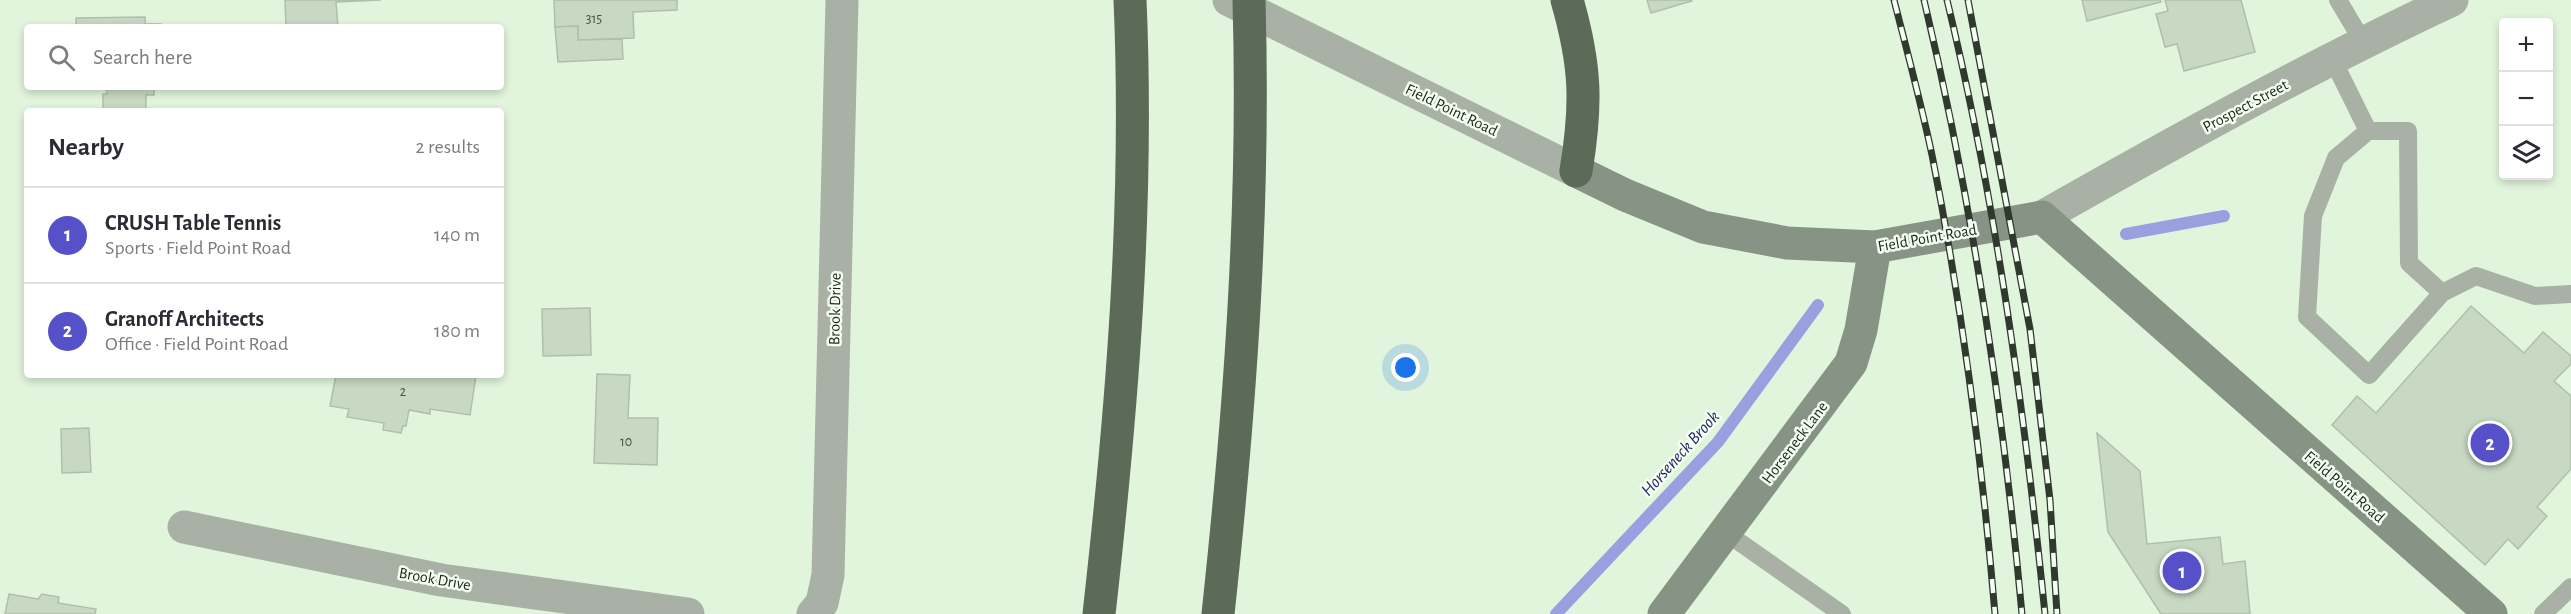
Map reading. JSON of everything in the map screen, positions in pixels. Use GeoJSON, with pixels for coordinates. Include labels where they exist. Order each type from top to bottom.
{"type":"FeatureCollection","features":[{"type":"Feature","properties":{"kind":"highway"},"geometry":{"type":"LineString","coordinates":[[1218,614],[1243,348],[1250,204],[1249,0]]}},
{"type":"Feature","properties":{"kind":"highway"},"geometry":{"type":"LineString","coordinates":[[1567,0],[1580,48],[1585,89],[1576,171]]}},
{"type":"Feature","properties":{"kind":"highway"},"geometry":{"type":"LineString","coordinates":[[1099,614],[1114,482],[1125,340],[1131,195],[1130,3]]}},
{"type":"Feature","properties":{"kind":"main road","name":"Field Point Road"},"geometry":{"type":"LineString","coordinates":[[1576,171],[1625,195],[1703,227],[1787,243],[1875,248],[2042,217],[2491,614]]}},
{"type":"Feature","properties":{"kind":"main road","name":"Horseneck Lane"},"geometry":{"type":"LineString","coordinates":[[1664,614],[1851,363],[1861,330],[1875,248]]}},
{"type":"Feature","properties":{"kind":"street","name":"Brook Drive"},"geometry":{"type":"LineString","coordinates":[[813,614],[822,603],[828,575],[842,0]]}},
{"type":"Feature","properties":{"kind":"street","name":"Field Point Road"},"geometry":{"type":"LineString","coordinates":[[1229,0],[1576,171]]}},
{"type":"Feature","properties":{"kind":"street","name":"Prospect Street"},"geometry":{"type":"LineString","coordinates":[[2042,217],[2170,144],[2332,58],[2452,0]]}},
{"type":"Feature","properties":{"kind":"street","name":"Brook Drive"},"geometry":{"type":"LineString","coordinates":[[184,527],[441,580],[688,614]]}},
{"type":"Feature","properties":{"kind":"lane"},"geometry":{"type":"LineString","coordinates":[[2338,0],[2363,42]]}},
{"type":"Feature","properties":{"kind":"lane"},"geometry":{"type":"LineString","coordinates":[[2332,58],[2368,131]]}},
{"type":"Feature","properties":{"kind":"lane"},"geometry":{"type":"LineString","coordinates":[[2442,293],[2409,263],[2408,131],[2368,131],[2336,158],[2313,216],[2307,317],[2369,375],[2442,293],[2476,276],[2535,296],[2571,294]]}},
{"type":"Feature","properties":{"kind":"lane"},"geometry":{"type":"LineString","coordinates":[[1725,532],[1841,614]]}},
{"type":"Feature","properties":{"kind":"lane"},"geometry":{"type":"LineString","coordinates":[[2543,614],[2571,587]]}},
{"type":"Feature","properties":{"kind":"building"},"geometry":{"type":"Polygon","coordinates":[[[285,0],[381,0],[336,2],[338,24],[286,24],[285,0]]]}},
{"type":"Feature","properties":{"kind":"building"},"geometry":{"type":"Polygon","coordinates":[[[554,0],[677,0],[677,10],[633,12],[634,38],[578,40],[578,26],[555,27],[554,0]]]}},
{"type":"Feature","properties":{"kind":"building"},"geometry":{"type":"Polygon","coordinates":[[[1647,0],[1691,0],[1692,1],[1651,13],[1647,0]]]}},
{"type":"Feature","properties":{"kind":"building"},"geometry":{"type":"Polygon","coordinates":[[[2082,0],[2160,0],[2161,2],[2087,21],[2082,0]]]}},
{"type":"Feature","properties":{"kind":"building"},"geometry":{"type":"Polygon","coordinates":[[[2165,0],[2241,0],[2255,52],[2184,71],[2177,44],[2165,47],[2156,14],[2168,11],[2165,0]]]}},
{"type":"Feature","properties":{"kind":"building"},"geometry":{"type":"Polygon","coordinates":[[[145,17],[145,24],[76,24],[76,18],[145,17]]]}},
{"type":"Feature","properties":{"kind":"building"},"geometry":{"type":"Polygon","coordinates":[[[578,26],[578,40],[622,39],[623,59],[558,62],[555,27],[578,26]]]}},
{"type":"Feature","properties":{"kind":"building"},"geometry":{"type":"Polygon","coordinates":[[[106,90],[154,90],[154,95],[146,95],[146,108],[103,108],[103,94],[107,94],[106,90]]]}},
{"type":"Feature","properties":{"kind":"building"},"geometry":{"type":"Polygon","coordinates":[[[2471,306],[2524,353],[2543,332],[2571,356],[2571,364],[2554,381],[2571,396],[2571,469],[2537,507],[2547,516],[2518,549],[2508,539],[2485,565],[2332,425],[2357,396],[2376,413],[2471,306]]]}},
{"type":"Feature","properties":{"kind":"building"},"geometry":{"type":"Polygon","coordinates":[[[590,308],[591,355],[543,356],[542,309],[590,308]]]}},
{"type":"Feature","properties":{"kind":"building"},"geometry":{"type":"Polygon","coordinates":[[[597,374],[630,375],[628,418],[658,418],[657,465],[594,463],[597,374]]]}},
{"type":"Feature","properties":{"kind":"building"},"geometry":{"type":"Polygon","coordinates":[[[335,378],[476,378],[470,415],[430,409],[430,414],[409,410],[406,426],[403,426],[401,433],[383,430],[384,423],[347,417],[349,409],[330,406],[335,378]]]}},
{"type":"Feature","properties":{"kind":"building"},"geometry":{"type":"Polygon","coordinates":[[[89,428],[91,472],[62,473],[61,429],[89,428]]]}},
{"type":"Feature","properties":{"kind":"building"},"geometry":{"type":"Polygon","coordinates":[[[2097,433],[2140,471],[2147,544],[2220,537],[2223,564],[2245,561],[2250,614],[2161,614],[2108,532],[2097,433]]]}},
{"type":"Feature","properties":{"kind":"building"},"geometry":{"type":"Polygon","coordinates":[[[9,594],[38,599],[42,594],[59,597],[58,603],[96,609],[95,614],[5,614],[9,594]]]}},
{"type":"Feature","properties":{"kind":"waterway","name":"Horseneck Brook"},"geometry":{"type":"LineString","coordinates":[[2126,234],[2224,216]]}},
{"type":"Feature","properties":{"kind":"waterway","name":"Horseneck Brook"},"geometry":{"type":"LineString","coordinates":[[1556,614],[1718,442],[1818,305]]}},
{"type":"Feature","properties":{"kind":"railway"},"geometry":{"type":"LineString","coordinates":[[1894,0],[1932,155],[1953,269],[1977,441],[1995,614]]}},
{"type":"Feature","properties":{"kind":"railway"},"geometry":{"type":"LineString","coordinates":[[1924,0],[1957,152],[1984,305],[2005,459],[2022,614]]}},
{"type":"Feature","properties":{"kind":"railway"},"geometry":{"type":"LineString","coordinates":[[1947,0],[1994,229],[2018,382],[2045,614]]}},
{"type":"Feature","properties":{"kind":"railway"},"geometry":{"type":"LineString","coordinates":[[1968,0],[2030,329],[2050,500],[2057,614]]}},
{"type":"Feature","properties":{"kind":"place","name":"Granoff Architects"},"geometry":{"type":"Point","coordinates":[2490,443]}},
{"type":"Feature","properties":{"kind":"place","name":"CRUSH Table Tennis"},"geometry":{"type":"Point","coordinates":[2182,571]}}]}
